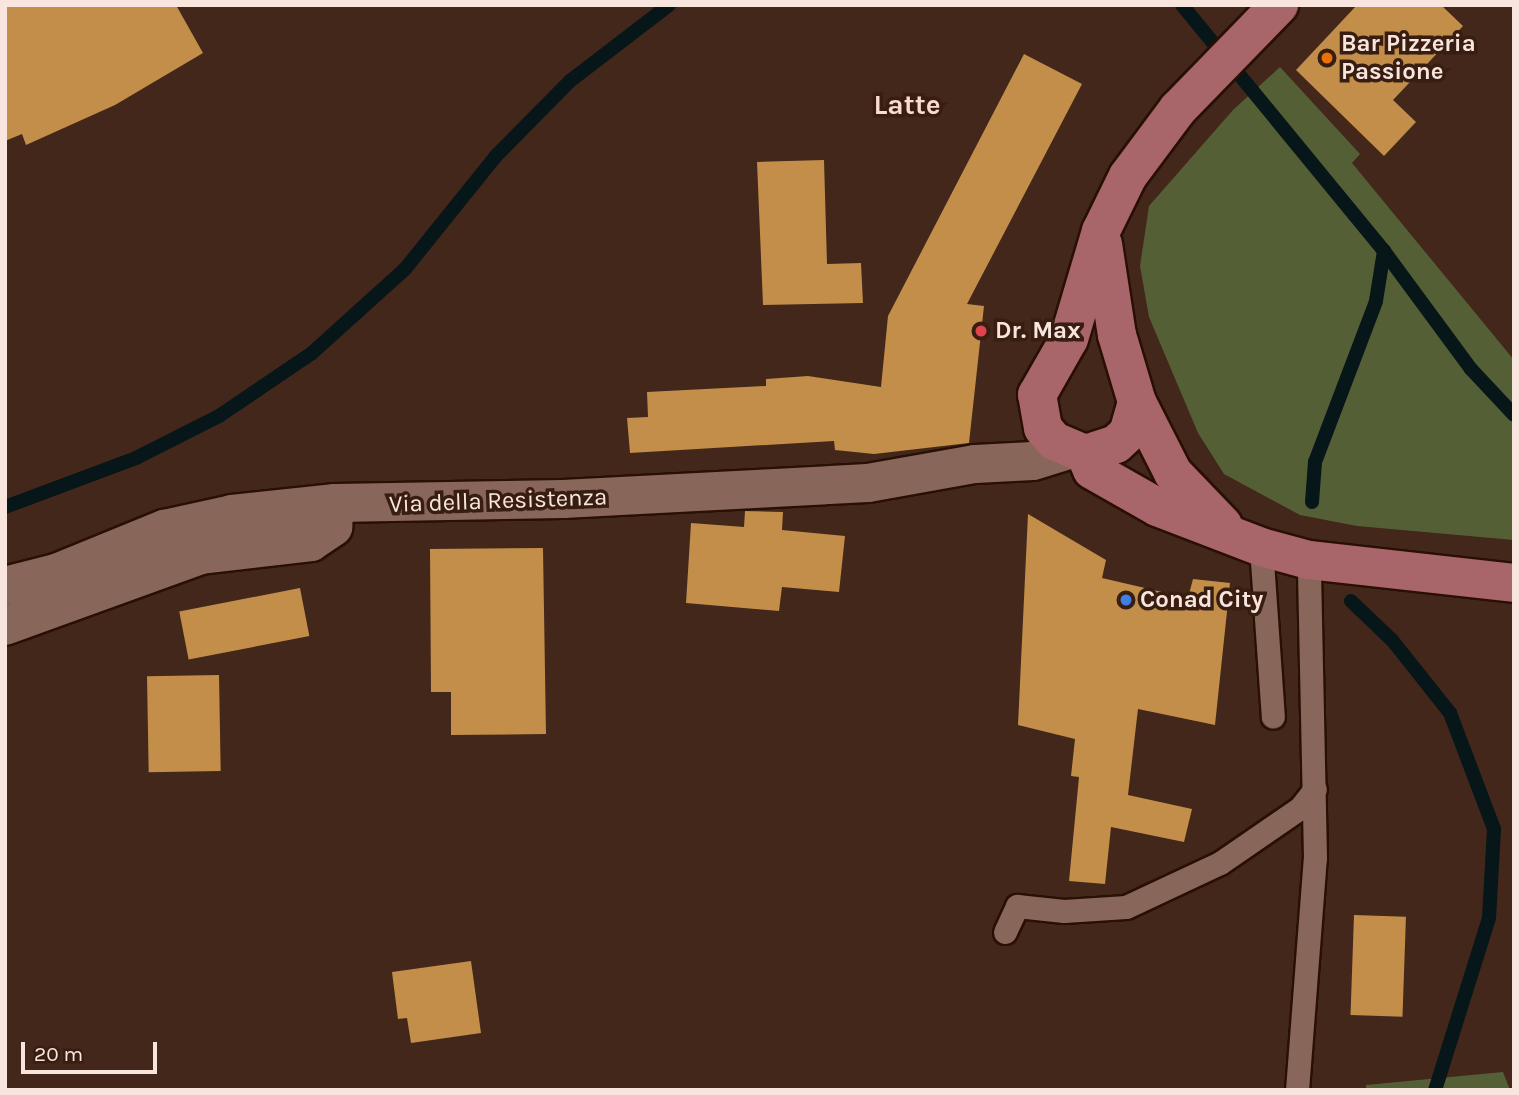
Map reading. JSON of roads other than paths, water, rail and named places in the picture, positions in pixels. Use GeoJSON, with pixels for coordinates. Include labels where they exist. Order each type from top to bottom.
{"type":"FeatureCollection","features":[{"type":"Feature","properties":{"kind":"main road"},"geometry":{"type":"LineString","coordinates":[[1272,11],[1178,109],[1128,176],[1101,231],[1069,339],[1040,395],[1054,441],[1077,452],[1092,470],[1110,482],[1157,507],[1309,561],[1514,583]]}},
{"type":"Feature","properties":{"kind":"main road"},"geometry":{"type":"LineString","coordinates":[[1077,452],[1116,444],[1128,433],[1132,387],[1101,231]]}},
{"type":"Feature","properties":{"kind":"main road"},"geometry":{"type":"LineString","coordinates":[[1040,395],[1060,361],[1083,352],[1114,361],[1132,387],[1173,472],[1246,539]]}},
{"type":"Feature","properties":{"kind":"street"},"geometry":{"type":"LineString","coordinates":[[1001,462],[1025,437],[1040,395]]}},
{"type":"Feature","properties":{"kind":"street","name":"Via della Resistenza"},"geometry":{"type":"LineString","coordinates":[[5,586],[56,573],[164,529],[232,514],[335,503],[755,491],[869,483],[1001,462],[1033,461],[1077,452]]}},
{"type":"Feature","properties":{"kind":"street"},"geometry":{"type":"LineString","coordinates":[[5,626],[201,555],[310,542],[333,527],[335,503]]}},
{"type":"Feature","properties":{"kind":"lane"},"geometry":{"type":"LineString","coordinates":[[1246,539],[1273,717]]}},
{"type":"Feature","properties":{"kind":"lane"},"geometry":{"type":"LineString","coordinates":[[1297,1090],[1315,858],[1309,561]]}},
{"type":"Feature","properties":{"kind":"lane"},"geometry":{"type":"LineString","coordinates":[[1005,932],[1017,906],[1064,911],[1126,907],[1220,863],[1300,808],[1315,789]]}},
{"type":"Feature","properties":{"kind":"waterway"},"geometry":{"type":"LineString","coordinates":[[5,507],[136,458],[219,416],[312,353],[405,269],[495,157],[570,81],[669,5]]}},
{"type":"Feature","properties":{"kind":"waterway"},"geometry":{"type":"LineString","coordinates":[[1182,5],[1384,251],[1471,369],[1514,415]]}},
{"type":"Feature","properties":{"kind":"waterway"},"geometry":{"type":"LineString","coordinates":[[1312,502],[1315,462],[1376,301],[1384,251]]}},
{"type":"Feature","properties":{"kind":"waterway"},"geometry":{"type":"LineString","coordinates":[[1351,601],[1392,640],[1450,713],[1494,829],[1489,918],[1435,1090]]}},
{"type":"Feature","properties":{"kind":"place","name":"Bar Pizzeria Passione"},"geometry":{"type":"Point","coordinates":[1327,58]}},
{"type":"Feature","properties":{"kind":"place","name":"Dr. Max"},"geometry":{"type":"Point","coordinates":[981,331]}},
{"type":"Feature","properties":{"kind":"place","name":"Conad City"},"geometry":{"type":"Point","coordinates":[1126,600]}},
{"type":"Feature","properties":{"kind":"district","name":"Latte"},"geometry":{"type":"Point","coordinates":[907,105]}}]}
